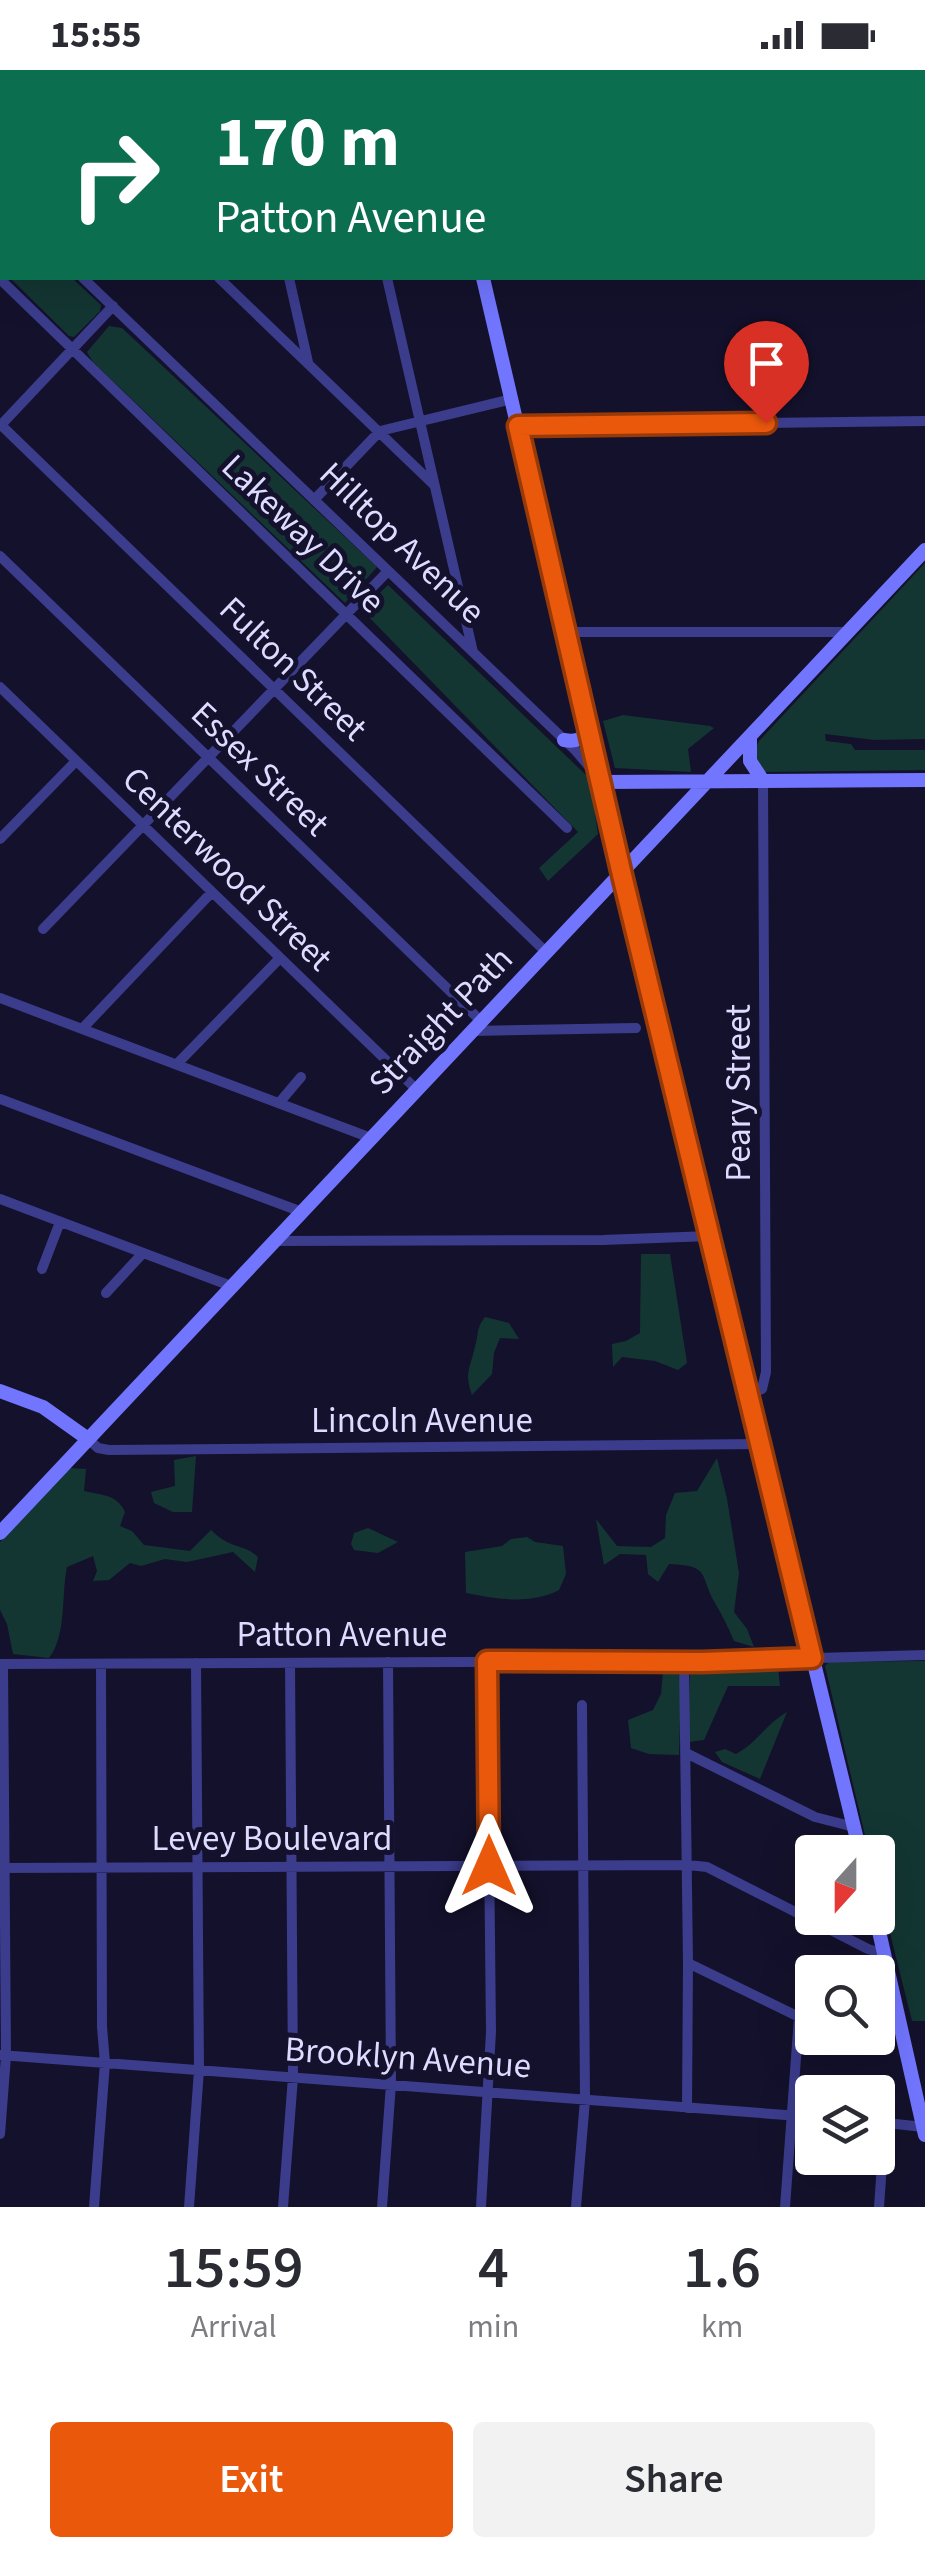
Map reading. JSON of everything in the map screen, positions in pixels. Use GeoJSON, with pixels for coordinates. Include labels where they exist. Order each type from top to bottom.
{"type":"FeatureCollection","features":[{"type":"Feature","properties":{"kind":"main road"},"geometry":{"type":"LineString","coordinates":[[483,280],[622,875],[856,1835]]}},
{"type":"Feature","properties":{"kind":"main road","name":"Straight Path"},"geometry":{"type":"LineString","coordinates":[[1,1531],[925,550]]}},
{"type":"Feature","properties":{"kind":"main road"},"geometry":{"type":"LineString","coordinates":[[564,740],[574,742],[584,737],[588,729]]}},
{"type":"Feature","properties":{"kind":"main road"},"geometry":{"type":"LineString","coordinates":[[750,738],[750,761],[763,781]]}},
{"type":"Feature","properties":{"kind":"main road"},"geometry":{"type":"LineString","coordinates":[[602,782],[925,780]]}},
{"type":"Feature","properties":{"kind":"main road"},"geometry":{"type":"LineString","coordinates":[[0,1391],[43,1407],[88,1439]]}},
{"type":"Feature","properties":{"kind":"main road"},"geometry":{"type":"LineString","coordinates":[[880,1935],[924,2131]]}},
{"type":"Feature","properties":{"kind":"street","name":"Lakeway Drive"},"geometry":{"type":"LineString","coordinates":[[1,280],[568,828]]}},
{"type":"Feature","properties":{"kind":"street","name":"Hilltop Avenue"},"geometry":{"type":"LineString","coordinates":[[85,280],[564,740],[602,782]]}},
{"type":"Feature","properties":{"kind":"street"},"geometry":{"type":"LineString","coordinates":[[221,280],[437,488]]}},
{"type":"Feature","properties":{"kind":"street"},"geometry":{"type":"LineString","coordinates":[[289,280],[308,363]]}},
{"type":"Feature","properties":{"kind":"street"},"geometry":{"type":"LineString","coordinates":[[387,280],[474,654]]}},
{"type":"Feature","properties":{"kind":"street"},"geometry":{"type":"LineString","coordinates":[[0,425],[113,306]]}},
{"type":"Feature","properties":{"kind":"street"},"geometry":{"type":"LineString","coordinates":[[314,500],[380,431],[512,399]]}},
{"type":"Feature","properties":{"kind":"street"},"geometry":{"type":"LineString","coordinates":[[518,426],[925,421]]}},
{"type":"Feature","properties":{"kind":"street","name":"Fulton Street"},"geometry":{"type":"LineString","coordinates":[[0,425],[548,953]]}},
{"type":"Feature","properties":{"kind":"street","name":"Essex Street"},"geometry":{"type":"LineString","coordinates":[[0,556],[209,758],[476,1026]]}},
{"type":"Feature","properties":{"kind":"street"},"geometry":{"type":"LineString","coordinates":[[43,929],[388,571]]}},
{"type":"Feature","properties":{"kind":"street"},"geometry":{"type":"LineString","coordinates":[[566,632],[849,632]]}},
{"type":"Feature","properties":{"kind":"street","name":"Centerwood Street"},"geometry":{"type":"LineString","coordinates":[[2,695],[76,760],[417,1090]]}},
{"type":"Feature","properties":{"kind":"street"},"geometry":{"type":"LineString","coordinates":[[0,839],[76,760]]}},
{"type":"Feature","properties":{"kind":"street","name":"Peary Street"},"geometry":{"type":"LineString","coordinates":[[749,1395],[762,1389],[766,1372],[763,781]]}},
{"type":"Feature","properties":{"kind":"street"},"geometry":{"type":"LineString","coordinates":[[82,1029],[212,892]]}},
{"type":"Feature","properties":{"kind":"street"},"geometry":{"type":"LineString","coordinates":[[177,1064],[280,958]]}},
{"type":"Feature","properties":{"kind":"street"},"geometry":{"type":"LineString","coordinates":[[0,998],[371,1138]]}},
{"type":"Feature","properties":{"kind":"street"},"geometry":{"type":"LineString","coordinates":[[476,1026],[636,1028]]}},
{"type":"Feature","properties":{"kind":"street"},"geometry":{"type":"LineString","coordinates":[[280,1102],[302,1077]]}},
{"type":"Feature","properties":{"kind":"street"},"geometry":{"type":"LineString","coordinates":[[0,1099],[302,1212]]}},
{"type":"Feature","properties":{"kind":"street"},"geometry":{"type":"LineString","coordinates":[[0,1199],[230,1286]]}},
{"type":"Feature","properties":{"kind":"street"},"geometry":{"type":"LineString","coordinates":[[42,1269],[60,1222]]}},
{"type":"Feature","properties":{"kind":"street"},"geometry":{"type":"LineString","coordinates":[[273,1241],[710,1236]]}},
{"type":"Feature","properties":{"kind":"street"},"geometry":{"type":"LineString","coordinates":[[106,1293],[143,1252]]}},
{"type":"Feature","properties":{"kind":"street","name":"Lincoln Avenue"},"geometry":{"type":"LineString","coordinates":[[88,1439],[98,1448],[109,1450],[760,1444]]}},
{"type":"Feature","properties":{"kind":"street","name":"Patton Avenue"},"geometry":{"type":"LineString","coordinates":[[2,1664],[684,1662],[925,1655]]}},
{"type":"Feature","properties":{"kind":"street"},"geometry":{"type":"LineString","coordinates":[[481,2207],[489,2092],[487,1661]]}},
{"type":"Feature","properties":{"kind":"street"},"geometry":{"type":"LineString","coordinates":[[382,2207],[391,2084],[388,1662]]}},
{"type":"Feature","properties":{"kind":"street"},"geometry":{"type":"LineString","coordinates":[[684,1662],[688,1865],[686,2108]]}},
{"type":"Feature","properties":{"kind":"street"},"geometry":{"type":"LineString","coordinates":[[188,2207],[200,2070],[196,1663]]}},
{"type":"Feature","properties":{"kind":"street"},"geometry":{"type":"LineString","coordinates":[[283,2207],[293,2077],[290,1663]]}},
{"type":"Feature","properties":{"kind":"street"},"geometry":{"type":"LineString","coordinates":[[0,2134],[2,1664]]}},
{"type":"Feature","properties":{"kind":"street"},"geometry":{"type":"LineString","coordinates":[[94,2207],[105,2063],[102,1664]]}},
{"type":"Feature","properties":{"kind":"street"},"geometry":{"type":"LineString","coordinates":[[576,2207],[584,2100],[582,1705]]}},
{"type":"Feature","properties":{"kind":"street"},"geometry":{"type":"LineString","coordinates":[[686,1753],[815,1817],[854,1827]]}},
{"type":"Feature","properties":{"kind":"street","name":"Levey Boulevard"},"geometry":{"type":"LineString","coordinates":[[2,1868],[688,1865],[707,1867],[884,1954]]}},
{"type":"Feature","properties":{"kind":"street"},"geometry":{"type":"LineString","coordinates":[[688,1963],[799,2017],[785,2207]]}},
{"type":"Feature","properties":{"kind":"street","name":"Brooklyn Avenue"},"geometry":{"type":"LineString","coordinates":[[3,2056],[795,2116]]}},
{"type":"Feature","properties":{"kind":"street"},"geometry":{"type":"LineString","coordinates":[[895,2125],[924,2131]]}},
{"type":"Feature","properties":{"kind":"street"},"geometry":{"type":"LineString","coordinates":[[879,2207],[880,2175]]}},
{"type":"Feature","properties":{"kind":"green space"},"geometry":{"type":"Polygon","coordinates":[[[12,280],[74,280],[101,305],[100,311],[74,337],[12,280]]]}},
{"type":"Feature","properties":{"kind":"green space"},"geometry":{"type":"Polygon","coordinates":[[[109,326],[122,328],[377,567],[345,603],[93,362],[87,352],[109,326]]]}},
{"type":"Feature","properties":{"kind":"green space"},"geometry":{"type":"Polygon","coordinates":[[[925,563],[925,739],[875,740],[825,734],[826,741],[851,744],[855,750],[925,750],[925,770],[764,772],[757,766],[755,750],[759,741],[925,563]]]}},
{"type":"Feature","properties":{"kind":"green space"},"geometry":{"type":"Polygon","coordinates":[[[388,585],[590,781],[598,834],[548,881],[539,868],[578,832],[362,610],[388,585]]]}},
{"type":"Feature","properties":{"kind":"green space"},"geometry":{"type":"Polygon","coordinates":[[[623,715],[714,728],[688,749],[691,772],[615,768],[603,721],[623,715]]]}},
{"type":"Feature","properties":{"kind":"green space"},"geometry":{"type":"Polygon","coordinates":[[[641,1254],[670,1254],[687,1363],[678,1370],[655,1361],[622,1357],[613,1367],[612,1344],[640,1333],[641,1254]]]}},
{"type":"Feature","properties":{"kind":"green space"},"geometry":{"type":"Polygon","coordinates":[[[485,1317],[509,1323],[519,1339],[500,1338],[492,1374],[472,1395],[469,1371],[485,1317]]]}},
{"type":"Feature","properties":{"kind":"green space"},"geometry":{"type":"Polygon","coordinates":[[[196,1456],[192,1512],[173,1512],[154,1503],[151,1492],[175,1486],[174,1460],[196,1456]]]}},
{"type":"Feature","properties":{"kind":"green space"},"geometry":{"type":"Polygon","coordinates":[[[717,1458],[739,1573],[734,1612],[754,1647],[734,1641],[698,1570],[669,1564],[658,1582],[648,1574],[646,1555],[620,1554],[604,1565],[596,1519],[617,1546],[651,1547],[665,1538],[666,1515],[675,1493],[697,1491],[717,1458]]]}},
{"type":"Feature","properties":{"kind":"green space"},"geometry":{"type":"Polygon","coordinates":[[[67,1468],[86,1469],[84,1491],[118,1502],[125,1512],[120,1526],[132,1531],[144,1545],[190,1551],[211,1530],[258,1557],[255,1572],[233,1552],[187,1562],[165,1559],[141,1566],[130,1563],[109,1580],[93,1581],[97,1571],[93,1556],[67,1567],[59,1638],[49,1658],[13,1654],[0,1610],[0,1542],[67,1468]]]}},
{"type":"Feature","properties":{"kind":"green space"},"geometry":{"type":"Polygon","coordinates":[[[368,1528],[398,1542],[378,1553],[354,1550],[354,1533],[368,1528]]]}},
{"type":"Feature","properties":{"kind":"green space"},"geometry":{"type":"Polygon","coordinates":[[[527,1537],[563,1546],[566,1574],[559,1590],[525,1599],[466,1593],[465,1552],[527,1537]]]}},
{"type":"Feature","properties":{"kind":"green space"},"geometry":{"type":"Polygon","coordinates":[[[925,1661],[925,2021],[912,2021],[890,1935],[895,1935],[895,1835],[865,1835],[825,1666],[829,1662],[925,1661]]]}},
{"type":"Feature","properties":{"kind":"green space"},"geometry":{"type":"Polygon","coordinates":[[[700,1665],[778,1667],[780,1686],[728,1686],[704,1740],[688,1742],[690,1675],[700,1665]]]}},
{"type":"Feature","properties":{"kind":"green space"},"geometry":{"type":"Polygon","coordinates":[[[672,1668],[678,1672],[681,1683],[679,1755],[649,1754],[631,1748],[628,1720],[653,1710],[661,1694],[663,1672],[672,1668]]]}},
{"type":"Feature","properties":{"kind":"green space"},"geometry":{"type":"Polygon","coordinates":[[[787,1712],[760,1779],[722,1762],[715,1752],[725,1749],[736,1754],[787,1712]]]}},
{"type":"Feature","properties":{"kind":"route"},"geometry":{"type":"LineString","coordinates":[[489,1866],[487,1661],[812,1658],[622,875],[620,853],[518,426],[766,423]]}}]}
